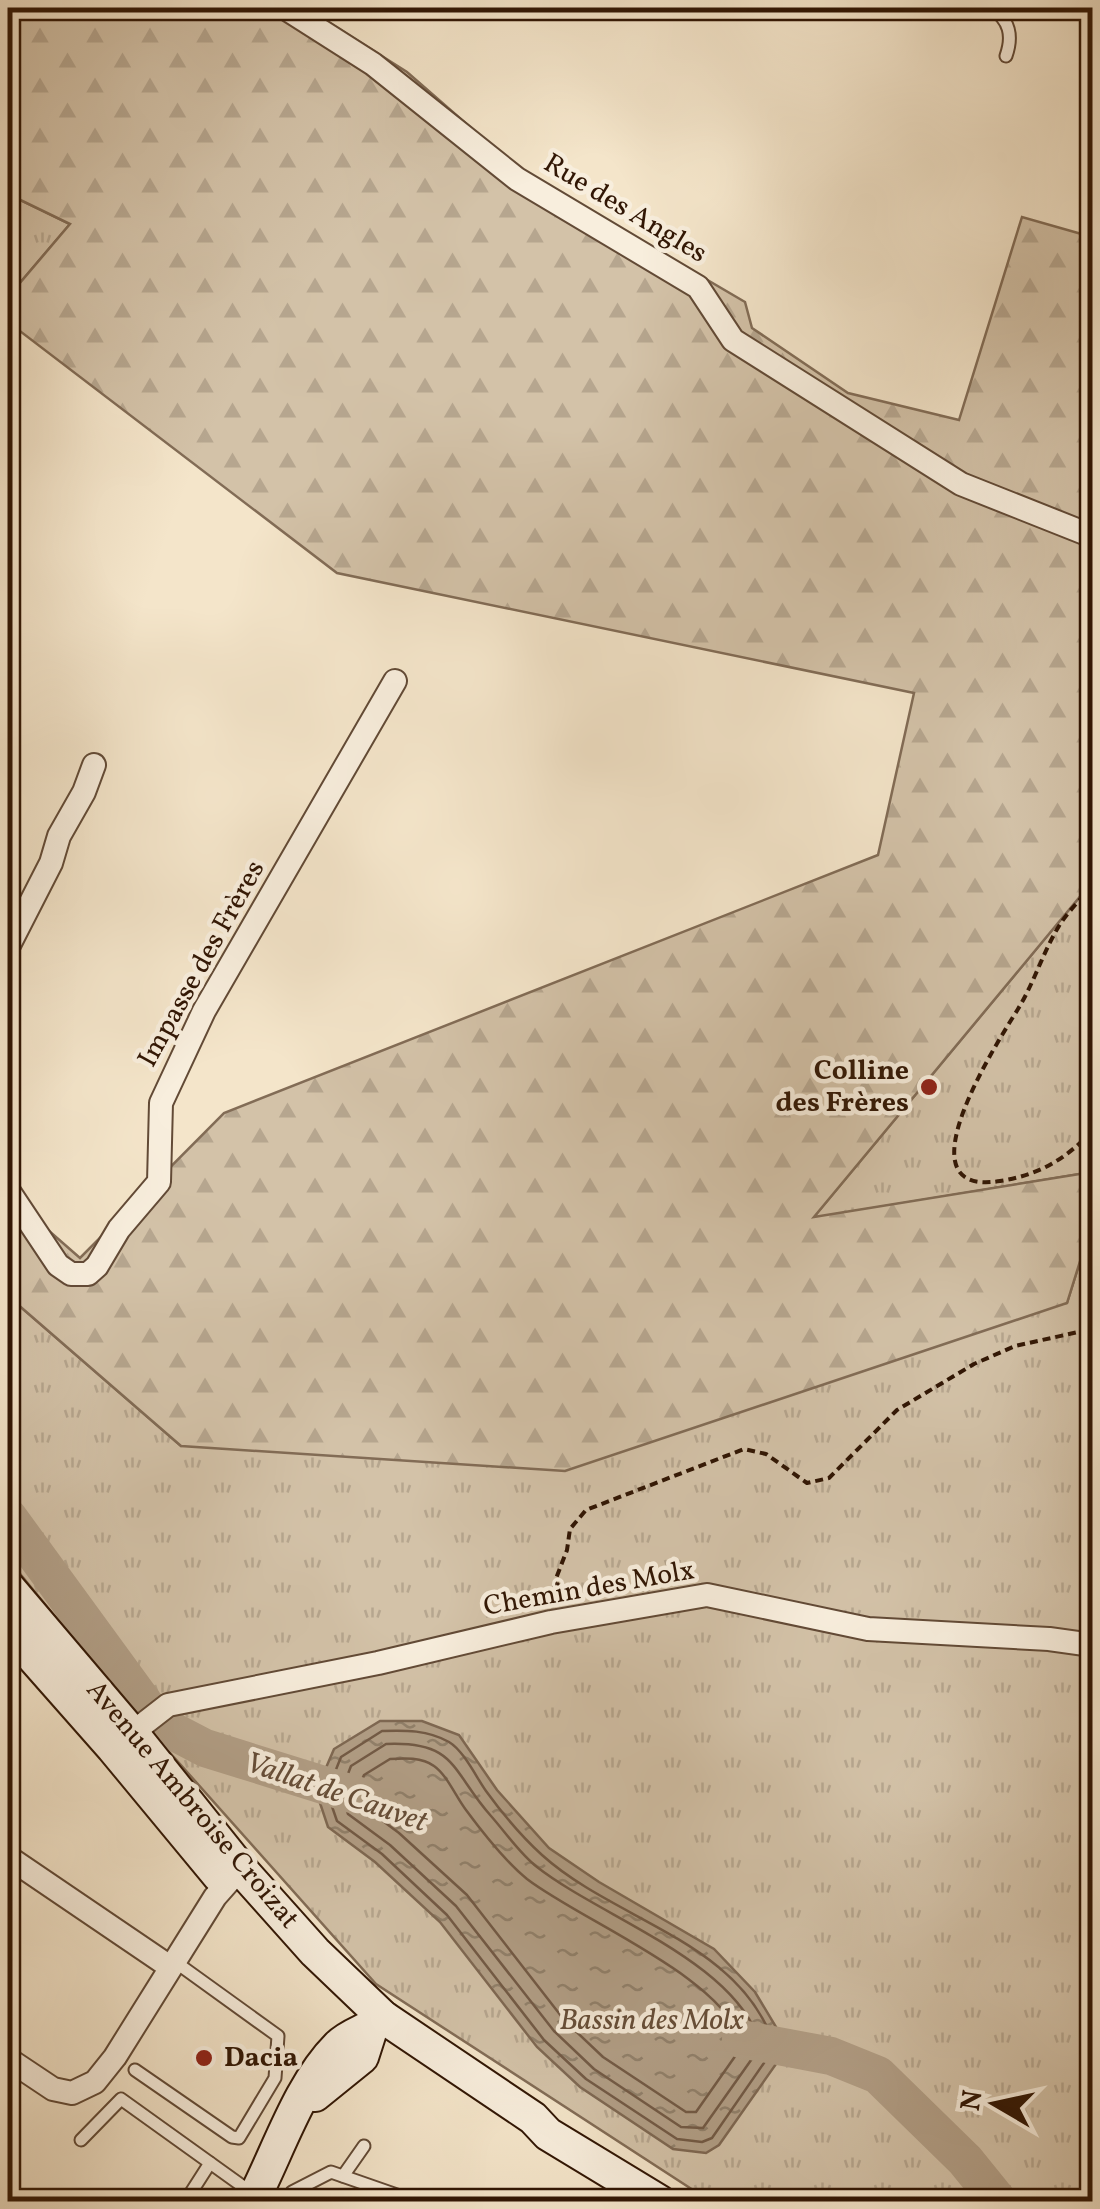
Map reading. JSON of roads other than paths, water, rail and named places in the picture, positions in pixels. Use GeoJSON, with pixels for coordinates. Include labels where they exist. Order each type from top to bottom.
{"type":"FeatureCollection","features":[{"type":"Feature","properties":{"kind":"main road","name":"Avenue Ambroise Croizat"},"geometry":{"type":"LineString","coordinates":[[8,1587],[137,1728],[280,1945],[377,2023],[442,2083],[528,2129],[548,2134],[660,2202]]}},
{"type":"Feature","properties":{"kind":"main road","name":"Avenue Ambroise Croizat"},"geometry":{"type":"LineString","coordinates":[[8,1628],[137,1728]]}},
{"type":"Feature","properties":{"kind":"main road"},"geometry":{"type":"LineString","coordinates":[[272,2191],[309,2080],[339,2045],[377,2023]]}},
{"type":"Feature","properties":{"kind":"street","name":"Rue des Angles"},"geometry":{"type":"LineString","coordinates":[[284,8],[373,64],[517,180],[698,287],[733,340],[960,484],[1092,536]]}},
{"type":"Feature","properties":{"kind":"street","name":"Impasse des Frères"},"geometry":{"type":"LineString","coordinates":[[8,1190],[58,1265],[71,1274],[88,1274],[97,1266],[118,1229],[159,1182],[160,1103],[204,1011],[396,681]]}},
{"type":"Feature","properties":{"kind":"street"},"geometry":{"type":"LineString","coordinates":[[8,946],[52,863],[59,836],[94,765]]}},
{"type":"Feature","properties":{"kind":"street","name":"Chemin des Molx"},"geometry":{"type":"LineString","coordinates":[[137,1728],[168,1706],[378,1664],[551,1622],[707,1596],[868,1629],[1092,1645]]}},
{"type":"Feature","properties":{"kind":"street"},"geometry":{"type":"LineString","coordinates":[[8,1857],[172,1964]]}},
{"type":"Feature","properties":{"kind":"street"},"geometry":{"type":"LineString","coordinates":[[8,2060],[53,2088],[72,2093],[95,2082],[233,1876]]}},
{"type":"Feature","properties":{"kind":"lane"},"geometry":{"type":"LineString","coordinates":[[992,8],[1008,25],[1011,36],[1006,56]]}},
{"type":"Feature","properties":{"kind":"lane"},"geometry":{"type":"LineString","coordinates":[[135,2070],[239,2138],[275,2078],[278,2036],[172,1964]]}},
{"type":"Feature","properties":{"kind":"lane"},"geometry":{"type":"LineString","coordinates":[[81,2140],[121,2099],[210,2163],[272,2191],[332,2172],[417,2202]]}},
{"type":"Feature","properties":{"kind":"lane"},"geometry":{"type":"LineString","coordinates":[[343,2176],[364,2146]]}},
{"type":"Feature","properties":{"kind":"lane"},"geometry":{"type":"LineString","coordinates":[[185,2202],[210,2163]]}},
{"type":"Feature","properties":{"kind":"water","name":"Bassin des Molx"},"geometry":{"type":"Polygon","coordinates":[[[380,1721],[422,1721],[459,1735],[497,1790],[549,1848],[714,1949],[755,1992],[788,2047],[719,2145],[706,2153],[673,2149],[580,2087],[537,2047],[440,1922],[375,1862],[328,1827],[316,1791],[334,1749],[380,1721]]]}},
{"type":"Feature","properties":{"kind":"waterway","name":"Vallat de Cauvet"},"geometry":{"type":"LineString","coordinates":[[8,1517],[159,1724],[205,1748],[365,1798]]}},
{"type":"Feature","properties":{"kind":"waterway","name":"Vallat de Cauvet"},"geometry":{"type":"LineString","coordinates":[[741,2039],[831,2056],[878,2075],[965,2160],[999,2202]]}},
{"type":"Feature","properties":{"kind":"place","name":"Colline des Frères"},"geometry":{"type":"Point","coordinates":[929,1087]}},
{"type":"Feature","properties":{"kind":"place","name":"Dacia"},"geometry":{"type":"Point","coordinates":[204,2058]}}]}
